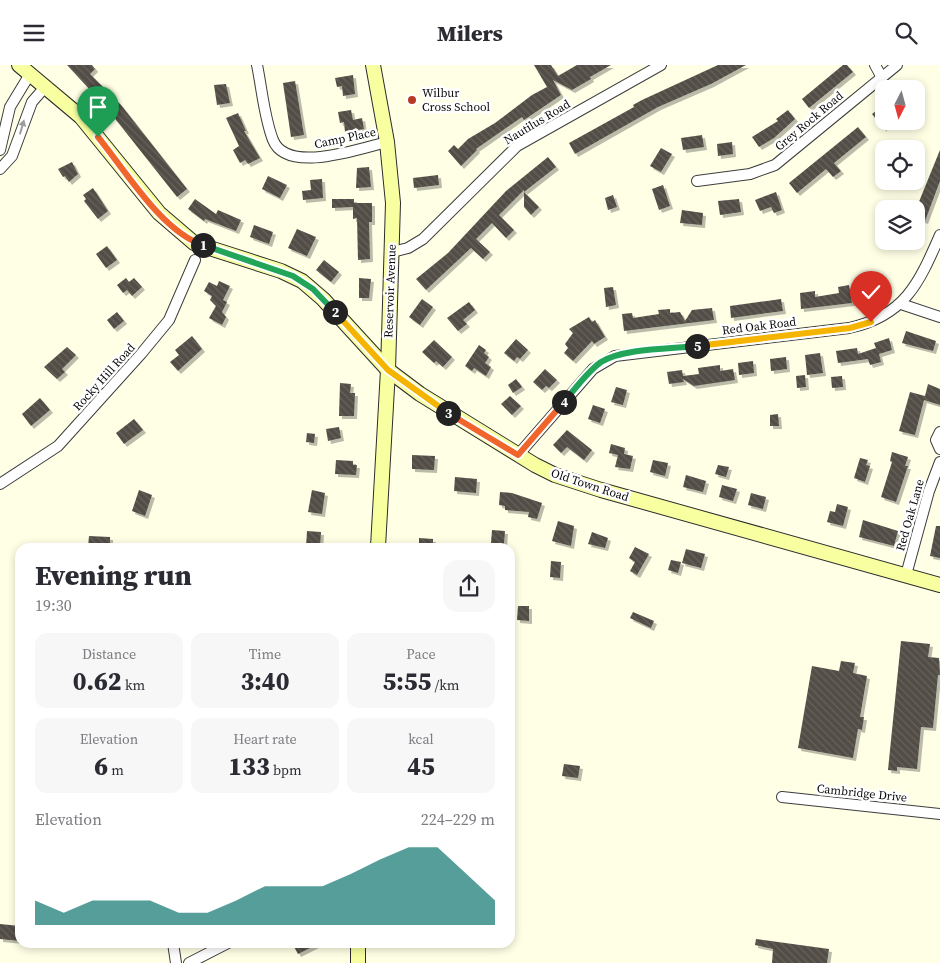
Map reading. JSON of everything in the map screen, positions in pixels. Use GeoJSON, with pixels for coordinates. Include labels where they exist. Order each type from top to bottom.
{"type":"FeatureCollection","features":[{"type":"Feature","properties":{"kind":"main road","name":"Reservoir Avenue"},"geometry":{"type":"LineString","coordinates":[[373,65],[388,142],[393,203],[388,370],[378,543]]}},
{"type":"Feature","properties":{"kind":"main road","name":"Old Town Road"},"geometry":{"type":"LineString","coordinates":[[28,69],[81,117],[159,213],[194,243],[281,271],[302,281],[323,299],[388,370],[455,417],[518,455],[555,475],[602,490],[940,585]]}},
{"type":"Feature","properties":{"kind":"main road"},"geometry":{"type":"LineString","coordinates":[[358,948],[358,963]]}},
{"type":"Feature","properties":{"kind":"street","name":"Camp Place"},"geometry":{"type":"LineString","coordinates":[[257,65],[274,142],[282,153],[294,157],[313,158],[388,142]]}},
{"type":"Feature","properties":{"kind":"street","name":"Nautilus Road"},"geometry":{"type":"LineString","coordinates":[[392,252],[408,248],[424,239],[517,146],[661,65]]}},
{"type":"Feature","properties":{"kind":"street"},"geometry":{"type":"LineString","coordinates":[[875,65],[882,76]]}},
{"type":"Feature","properties":{"kind":"street","name":"Grey Rock Road"},"geometry":{"type":"LineString","coordinates":[[697,181],[755,173],[775,165],[882,76],[898,65]]}},
{"type":"Feature","properties":{"kind":"street"},"geometry":{"type":"LineString","coordinates":[[0,150],[10,107],[28,69]]}},
{"type":"Feature","properties":{"kind":"street"},"geometry":{"type":"LineString","coordinates":[[0,169],[12,156],[32,102],[46,86]]}},
{"type":"Feature","properties":{"kind":"street","name":"Red Oak Road"},"geometry":{"type":"LineString","coordinates":[[518,455],[593,369],[615,356],[850,328],[878,319],[901,304],[920,278],[940,235]]}},
{"type":"Feature","properties":{"kind":"street","name":"Rocky Hill Road"},"geometry":{"type":"LineString","coordinates":[[0,484],[58,446],[141,354],[170,319],[195,260]]}},
{"type":"Feature","properties":{"kind":"street"},"geometry":{"type":"LineString","coordinates":[[901,304],[940,317]]}},
{"type":"Feature","properties":{"kind":"street"},"geometry":{"type":"LineString","coordinates":[[940,432],[936,440],[940,449]]}},
{"type":"Feature","properties":{"kind":"street","name":"Red Oak Lane"},"geometry":{"type":"LineString","coordinates":[[906,575],[929,491],[940,462]]}},
{"type":"Feature","properties":{"kind":"street","name":"Cambridge Drive"},"geometry":{"type":"LineString","coordinates":[[782,797],[940,814]]}},
{"type":"Feature","properties":{"kind":"street"},"geometry":{"type":"LineString","coordinates":[[174,948],[176,963]]}},
{"type":"Feature","properties":{"kind":"street"},"geometry":{"type":"LineString","coordinates":[[189,963],[218,948]]}},
{"type":"Feature","properties":{"kind":"building"},"geometry":{"type":"Polygon","coordinates":[[[67,65],[92,65],[95,69],[90,74],[121,105],[187,189],[177,197],[105,106],[67,65]]]}},
{"type":"Feature","properties":{"kind":"building"},"geometry":{"type":"Polygon","coordinates":[[[534,65],[551,65],[558,76],[577,65],[611,65],[572,90],[553,80],[561,95],[524,120],[522,117],[476,149],[461,166],[448,151],[454,145],[458,149],[468,139],[495,123],[532,95],[547,87],[534,65]]]}},
{"type":"Feature","properties":{"kind":"building"},"geometry":{"type":"Polygon","coordinates":[[[718,65],[746,65],[711,84],[658,107],[575,154],[569,143],[634,107],[633,105],[642,100],[718,65]]]}},
{"type":"Feature","properties":{"kind":"building"},"geometry":{"type":"Polygon","coordinates":[[[843,65],[847,65],[853,72],[809,108],[802,99],[843,65]]]}},
{"type":"Feature","properties":{"kind":"building"},"geometry":{"type":"Polygon","coordinates":[[[353,75],[355,94],[343,96],[342,86],[337,87],[335,78],[353,75]]]}},
{"type":"Feature","properties":{"kind":"building"},"geometry":{"type":"Polygon","coordinates":[[[295,81],[304,135],[291,137],[283,83],[295,81]]]}},
{"type":"Feature","properties":{"kind":"building"},"geometry":{"type":"Polygon","coordinates":[[[226,84],[230,103],[217,105],[214,85],[226,84]]]}},
{"type":"Feature","properties":{"kind":"building"},"geometry":{"type":"Polygon","coordinates":[[[351,110],[353,120],[362,118],[364,129],[345,132],[344,122],[340,123],[338,112],[351,110]]]}},
{"type":"Feature","properties":{"kind":"building"},"geometry":{"type":"Polygon","coordinates":[[[788,110],[795,119],[774,138],[759,147],[752,137],[778,121],[776,119],[788,110]]]}},
{"type":"Feature","properties":{"kind":"building"},"geometry":{"type":"Polygon","coordinates":[[[238,113],[246,131],[244,131],[260,158],[248,164],[245,160],[240,163],[233,150],[239,146],[226,118],[238,113]]]}},
{"type":"Feature","properties":{"kind":"building"},"geometry":{"type":"Polygon","coordinates":[[[858,127],[866,137],[834,163],[841,171],[833,177],[826,169],[797,193],[789,183],[858,127]]]}},
{"type":"Feature","properties":{"kind":"building"},"geometry":{"type":"Polygon","coordinates":[[[702,135],[704,147],[683,150],[681,138],[702,135]]]}},
{"type":"Feature","properties":{"kind":"building"},"geometry":{"type":"Polygon","coordinates":[[[732,142],[733,154],[718,156],[717,144],[732,142]]]}},
{"type":"Feature","properties":{"kind":"building"},"geometry":{"type":"Polygon","coordinates":[[[661,148],[672,154],[661,172],[650,166],[661,148]]]}},
{"type":"Feature","properties":{"kind":"building"},"geometry":{"type":"Polygon","coordinates":[[[940,150],[940,181],[925,221],[925,200],[920,200],[940,150]]]}},
{"type":"Feature","properties":{"kind":"building"},"geometry":{"type":"Polygon","coordinates":[[[548,157],[556,167],[524,192],[524,190],[499,215],[514,230],[506,238],[492,223],[476,239],[490,252],[483,259],[471,248],[426,290],[416,279],[448,253],[506,191],[548,157]]]}},
{"type":"Feature","properties":{"kind":"building"},"geometry":{"type":"Polygon","coordinates":[[[72,162],[78,174],[69,182],[58,169],[72,162]]]}},
{"type":"Feature","properties":{"kind":"building"},"geometry":{"type":"Polygon","coordinates":[[[369,167],[371,187],[356,188],[357,168],[369,167]]]}},
{"type":"Feature","properties":{"kind":"building"},"geometry":{"type":"Polygon","coordinates":[[[438,175],[439,185],[414,188],[413,178],[438,175]]]}},
{"type":"Feature","properties":{"kind":"building"},"geometry":{"type":"Polygon","coordinates":[[[268,176],[287,185],[280,198],[262,189],[268,176]]]}},
{"type":"Feature","properties":{"kind":"building"},"geometry":{"type":"Polygon","coordinates":[[[322,179],[323,198],[303,200],[302,191],[311,190],[310,180],[322,179]]]}},
{"type":"Feature","properties":{"kind":"building"},"geometry":{"type":"Polygon","coordinates":[[[663,185],[670,206],[659,210],[652,189],[663,185]]]}},
{"type":"Feature","properties":{"kind":"building"},"geometry":{"type":"Polygon","coordinates":[[[93,188],[108,211],[98,219],[84,201],[86,199],[83,195],[93,188]]]}},
{"type":"Feature","properties":{"kind":"building"},"geometry":{"type":"Polygon","coordinates":[[[524,192],[539,207],[531,215],[524,207],[524,192]]]}},
{"type":"Feature","properties":{"kind":"building"},"geometry":{"type":"Polygon","coordinates":[[[776,192],[782,210],[774,213],[771,207],[760,211],[755,200],[776,192]]]}},
{"type":"Feature","properties":{"kind":"building"},"geometry":{"type":"Polygon","coordinates":[[[613,195],[617,207],[608,210],[605,198],[613,195]]]}},
{"type":"Feature","properties":{"kind":"building"},"geometry":{"type":"Polygon","coordinates":[[[195,199],[216,214],[218,210],[241,220],[236,231],[205,219],[204,221],[188,209],[195,199]]]}},
{"type":"Feature","properties":{"kind":"building"},"geometry":{"type":"Polygon","coordinates":[[[332,199],[354,199],[354,203],[372,203],[372,222],[369,222],[370,259],[358,260],[357,218],[353,219],[353,207],[332,208],[332,199]]]}},
{"type":"Feature","properties":{"kind":"building"},"geometry":{"type":"Polygon","coordinates":[[[739,199],[741,212],[720,215],[718,201],[739,199]]]}},
{"type":"Feature","properties":{"kind":"building"},"geometry":{"type":"Polygon","coordinates":[[[682,210],[703,213],[702,225],[680,223],[682,210]]]}},
{"type":"Feature","properties":{"kind":"building"},"geometry":{"type":"Polygon","coordinates":[[[254,225],[273,232],[269,244],[250,237],[254,225]]]}},
{"type":"Feature","properties":{"kind":"building"},"geometry":{"type":"Polygon","coordinates":[[[297,229],[316,237],[307,256],[288,248],[297,229]]]}},
{"type":"Feature","properties":{"kind":"building"},"geometry":{"type":"Polygon","coordinates":[[[107,246],[117,260],[106,268],[96,254],[107,246]]]}},
{"type":"Feature","properties":{"kind":"building"},"geometry":{"type":"Polygon","coordinates":[[[324,260],[339,272],[331,282],[316,270],[324,260]]]}},
{"type":"Feature","properties":{"kind":"building"},"geometry":{"type":"Polygon","coordinates":[[[126,278],[129,282],[134,278],[142,287],[132,296],[127,290],[123,293],[117,285],[126,278]]]}},
{"type":"Feature","properties":{"kind":"building"},"geometry":{"type":"Polygon","coordinates":[[[359,278],[371,279],[369,298],[359,298],[359,278]]]}},
{"type":"Feature","properties":{"kind":"building"},"geometry":{"type":"Polygon","coordinates":[[[219,281],[230,286],[223,300],[227,302],[222,312],[226,317],[222,325],[209,318],[216,306],[210,300],[212,296],[204,291],[209,282],[217,286],[219,281]]]}},
{"type":"Feature","properties":{"kind":"building"},"geometry":{"type":"Polygon","coordinates":[[[873,281],[879,291],[865,298],[860,288],[873,281]]]}},
{"type":"Feature","properties":{"kind":"building"},"geometry":{"type":"Polygon","coordinates":[[[849,285],[852,303],[801,309],[800,293],[815,291],[815,297],[839,293],[838,287],[849,285]]]}},
{"type":"Feature","properties":{"kind":"building"},"geometry":{"type":"Polygon","coordinates":[[[613,287],[616,305],[606,307],[604,288],[613,287]]]}},
{"type":"Feature","properties":{"kind":"building"},"geometry":{"type":"Polygon","coordinates":[[[422,299],[433,307],[420,325],[409,317],[422,299]]]}},
{"type":"Feature","properties":{"kind":"building"},"geometry":{"type":"Polygon","coordinates":[[[781,299],[783,311],[731,318],[730,306],[781,299]]]}},
{"type":"Feature","properties":{"kind":"building"},"geometry":{"type":"Polygon","coordinates":[[[469,302],[475,310],[463,320],[467,324],[458,331],[447,318],[469,302]]]}},
{"type":"Feature","properties":{"kind":"building"},"geometry":{"type":"Polygon","coordinates":[[[712,308],[714,320],[624,331],[622,314],[632,313],[633,318],[659,314],[658,310],[670,309],[670,313],[680,312],[685,321],[692,310],[712,308]]]}},
{"type":"Feature","properties":{"kind":"building"},"geometry":{"type":"Polygon","coordinates":[[[117,312],[124,321],[114,329],[107,320],[117,312]]]}},
{"type":"Feature","properties":{"kind":"building"},"geometry":{"type":"Polygon","coordinates":[[[589,317],[592,322],[595,320],[605,337],[594,344],[592,341],[573,361],[564,353],[568,348],[565,344],[573,333],[569,329],[589,317]]]}},
{"type":"Feature","properties":{"kind":"building"},"geometry":{"type":"Polygon","coordinates":[[[906,331],[936,341],[933,351],[902,343],[906,331]]]}},
{"type":"Feature","properties":{"kind":"building"},"geometry":{"type":"Polygon","coordinates":[[[192,336],[202,349],[178,371],[170,362],[179,355],[175,350],[192,336]]]}},
{"type":"Feature","properties":{"kind":"building"},"geometry":{"type":"Polygon","coordinates":[[[889,338],[892,350],[879,354],[881,362],[870,365],[868,359],[838,363],[836,351],[857,348],[858,354],[876,348],[874,343],[889,338]]]}},
{"type":"Feature","properties":{"kind":"building"},"geometry":{"type":"Polygon","coordinates":[[[516,339],[528,350],[520,359],[517,357],[514,361],[504,353],[516,339]]]}},
{"type":"Feature","properties":{"kind":"building"},"geometry":{"type":"Polygon","coordinates":[[[434,340],[452,357],[443,367],[436,361],[434,363],[422,352],[434,340]]]}},
{"type":"Feature","properties":{"kind":"building"},"geometry":{"type":"Polygon","coordinates":[[[479,345],[486,350],[484,353],[489,357],[485,363],[491,367],[486,376],[474,368],[472,371],[465,366],[479,345]]]}},
{"type":"Feature","properties":{"kind":"building"},"geometry":{"type":"Polygon","coordinates":[[[67,347],[76,355],[62,369],[65,372],[57,379],[44,367],[67,347]]]}},
{"type":"Feature","properties":{"kind":"building"},"geometry":{"type":"Polygon","coordinates":[[[820,353],[823,373],[807,375],[805,355],[820,353]]]}},
{"type":"Feature","properties":{"kind":"building"},"geometry":{"type":"Polygon","coordinates":[[[786,357],[787,369],[771,371],[770,359],[786,357]]]}},
{"type":"Feature","properties":{"kind":"building"},"geometry":{"type":"Polygon","coordinates":[[[753,361],[754,373],[739,375],[738,363],[753,361]]]}},
{"type":"Feature","properties":{"kind":"building"},"geometry":{"type":"Polygon","coordinates":[[[720,365],[720,371],[733,369],[735,380],[694,386],[683,379],[684,382],[669,384],[667,372],[682,370],[683,376],[699,374],[698,368],[720,365]]]}},
{"type":"Feature","properties":{"kind":"building"},"geometry":{"type":"Polygon","coordinates":[[[545,369],[557,380],[549,388],[546,386],[542,390],[533,382],[545,369]]]}},
{"type":"Feature","properties":{"kind":"building"},"geometry":{"type":"Polygon","coordinates":[[[805,375],[806,387],[797,388],[796,376],[805,375]]]}},
{"type":"Feature","properties":{"kind":"building"},"geometry":{"type":"Polygon","coordinates":[[[842,376],[843,387],[832,388],[831,377],[842,376]]]}},
{"type":"Feature","properties":{"kind":"building"},"geometry":{"type":"Polygon","coordinates":[[[516,379],[522,387],[513,393],[508,385],[516,379]]]}},
{"type":"Feature","properties":{"kind":"building"},"geometry":{"type":"Polygon","coordinates":[[[340,383],[351,384],[350,393],[355,393],[354,416],[339,416],[340,383]]]}},
{"type":"Feature","properties":{"kind":"building"},"geometry":{"type":"Polygon","coordinates":[[[928,384],[940,389],[940,405],[924,400],[915,435],[899,431],[910,392],[925,396],[928,384]]]}},
{"type":"Feature","properties":{"kind":"building"},"geometry":{"type":"Polygon","coordinates":[[[616,387],[627,390],[623,405],[611,402],[616,387]]]}},
{"type":"Feature","properties":{"kind":"building"},"geometry":{"type":"Polygon","coordinates":[[[510,396],[521,406],[512,415],[501,404],[510,396]]]}},
{"type":"Feature","properties":{"kind":"building"},"geometry":{"type":"Polygon","coordinates":[[[40,398],[50,410],[31,426],[22,414],[40,398]]]}},
{"type":"Feature","properties":{"kind":"building"},"geometry":{"type":"Polygon","coordinates":[[[593,405],[605,409],[600,423],[588,419],[593,405]]]}},
{"type":"Feature","properties":{"kind":"building"},"geometry":{"type":"Polygon","coordinates":[[[778,414],[779,426],[770,426],[770,415],[778,414]]]}},
{"type":"Feature","properties":{"kind":"building"},"geometry":{"type":"Polygon","coordinates":[[[134,419],[143,430],[124,444],[116,433],[134,419]]]}},
{"type":"Feature","properties":{"kind":"building"},"geometry":{"type":"Polygon","coordinates":[[[339,427],[341,438],[328,441],[326,429],[339,427]]]}},
{"type":"Feature","properties":{"kind":"building"},"geometry":{"type":"Polygon","coordinates":[[[567,430],[592,450],[584,460],[567,447],[561,453],[553,445],[567,430]]]}},
{"type":"Feature","properties":{"kind":"building"},"geometry":{"type":"Polygon","coordinates":[[[307,433],[315,434],[314,443],[306,442],[307,433]]]}},
{"type":"Feature","properties":{"kind":"building"},"geometry":{"type":"Polygon","coordinates":[[[611,444],[625,448],[624,454],[633,456],[630,469],[615,467],[618,455],[609,453],[611,444]]]}},
{"type":"Feature","properties":{"kind":"building"},"geometry":{"type":"Polygon","coordinates":[[[892,452],[908,457],[905,466],[908,466],[896,502],[881,497],[892,462],[890,461],[892,452]]]}},
{"type":"Feature","properties":{"kind":"building"},"geometry":{"type":"Polygon","coordinates":[[[412,455],[435,456],[434,470],[412,469],[412,455]]]}},
{"type":"Feature","properties":{"kind":"building"},"geometry":{"type":"Polygon","coordinates":[[[860,458],[868,460],[866,465],[870,466],[865,482],[854,478],[860,458]]]}},
{"type":"Feature","properties":{"kind":"building"},"geometry":{"type":"Polygon","coordinates":[[[336,460],[353,461],[353,465],[357,465],[356,475],[335,474],[336,460]]]}},
{"type":"Feature","properties":{"kind":"building"},"geometry":{"type":"Polygon","coordinates":[[[653,460],[668,463],[665,476],[650,472],[653,460]]]}},
{"type":"Feature","properties":{"kind":"building"},"geometry":{"type":"Polygon","coordinates":[[[718,465],[729,467],[726,477],[715,474],[718,465]]]}},
{"type":"Feature","properties":{"kind":"building"},"geometry":{"type":"Polygon","coordinates":[[[686,475],[706,481],[703,492],[683,487],[686,475]]]}},
{"type":"Feature","properties":{"kind":"building"},"geometry":{"type":"Polygon","coordinates":[[[455,477],[477,479],[476,493],[454,491],[455,477]]]}},
{"type":"Feature","properties":{"kind":"building"},"geometry":{"type":"Polygon","coordinates":[[[722,485],[737,489],[733,501],[719,497],[722,485]]]}},
{"type":"Feature","properties":{"kind":"building"},"geometry":{"type":"Polygon","coordinates":[[[139,490],[152,495],[145,516],[132,511],[139,490]]]}},
{"type":"Feature","properties":{"kind":"building"},"geometry":{"type":"Polygon","coordinates":[[[312,490],[325,493],[322,514],[308,512],[312,490]]]}},
{"type":"Feature","properties":{"kind":"building"},"geometry":{"type":"Polygon","coordinates":[[[500,492],[512,493],[542,503],[537,519],[528,517],[529,512],[505,510],[505,506],[499,505],[500,492]]]}},
{"type":"Feature","properties":{"kind":"building"},"geometry":{"type":"Polygon","coordinates":[[[751,493],[766,497],[763,509],[748,505],[751,493]]]}},
{"type":"Feature","properties":{"kind":"building"},"geometry":{"type":"Polygon","coordinates":[[[837,504],[848,507],[843,526],[827,522],[830,511],[835,512],[837,504]]]}},
{"type":"Feature","properties":{"kind":"building"},"geometry":{"type":"Polygon","coordinates":[[[863,520],[898,531],[894,546],[859,537],[863,520]]]}},
{"type":"Feature","properties":{"kind":"building"},"geometry":{"type":"Polygon","coordinates":[[[558,521],[574,526],[571,546],[552,541],[558,521]]]}},
{"type":"Feature","properties":{"kind":"building"},"geometry":{"type":"Polygon","coordinates":[[[936,526],[940,526],[940,558],[930,556],[936,526]]]}},
{"type":"Feature","properties":{"kind":"building"},"geometry":{"type":"Polygon","coordinates":[[[492,530],[505,531],[504,543],[491,543],[492,530]]]}},
{"type":"Feature","properties":{"kind":"building"},"geometry":{"type":"Polygon","coordinates":[[[307,531],[321,532],[320,543],[306,543],[307,531]]]}},
{"type":"Feature","properties":{"kind":"building"},"geometry":{"type":"Polygon","coordinates":[[[592,532],[608,538],[605,548],[588,544],[592,532]]]}},
{"type":"Feature","properties":{"kind":"building"},"geometry":{"type":"Polygon","coordinates":[[[89,536],[110,537],[110,543],[88,543],[89,536]]]}},
{"type":"Feature","properties":{"kind":"building"},"geometry":{"type":"Polygon","coordinates":[[[419,538],[433,539],[433,543],[419,543],[419,538]]]}},
{"type":"Feature","properties":{"kind":"building"},"geometry":{"type":"Polygon","coordinates":[[[635,547],[649,554],[637,575],[630,571],[635,562],[629,558],[635,547]]]}},
{"type":"Feature","properties":{"kind":"building"},"geometry":{"type":"Polygon","coordinates":[[[686,549],[705,554],[701,568],[682,563],[686,549]]]}},
{"type":"Feature","properties":{"kind":"building"},"geometry":{"type":"Polygon","coordinates":[[[671,560],[681,562],[678,573],[668,570],[671,560]]]}},
{"type":"Feature","properties":{"kind":"building"},"geometry":{"type":"Polygon","coordinates":[[[551,561],[561,562],[560,578],[550,577],[551,561]]]}},
{"type":"Feature","properties":{"kind":"building"},"geometry":{"type":"Polygon","coordinates":[[[518,606],[529,606],[529,621],[517,620],[518,606]]]}},
{"type":"Feature","properties":{"kind":"building"},"geometry":{"type":"Polygon","coordinates":[[[633,612],[654,621],[651,628],[630,618],[633,612]]]}},
{"type":"Feature","properties":{"kind":"building"},"geometry":{"type":"Polygon","coordinates":[[[901,641],[930,644],[928,657],[939,658],[940,675],[938,675],[933,728],[921,727],[917,769],[897,767],[897,771],[888,770],[901,641]]]}},
{"type":"Feature","properties":{"kind":"building"},"geometry":{"type":"Polygon","coordinates":[[[841,661],[855,663],[853,673],[867,676],[860,717],[864,717],[862,730],[858,729],[853,758],[798,748],[812,666],[839,671],[841,661]]]}},
{"type":"Feature","properties":{"kind":"building"},"geometry":{"type":"Polygon","coordinates":[[[564,764],[580,766],[578,778],[562,776],[564,764]]]}},
{"type":"Feature","properties":{"kind":"building"},"geometry":{"type":"Polygon","coordinates":[[[0,924],[15,926],[15,940],[0,939],[0,924]]]}},
{"type":"Feature","properties":{"kind":"building"},"geometry":{"type":"Polygon","coordinates":[[[756,939],[829,949],[827,963],[772,963],[773,949],[755,945],[756,939]]]}},
{"type":"Feature","properties":{"kind":"building"},"geometry":{"type":"Polygon","coordinates":[[[295,948],[310,948],[298,954],[295,948]]]}},
{"type":"Feature","properties":{"kind":"place","name":"Wilbur Cross School"},"geometry":{"type":"Point","coordinates":[412,100]}},
{"type":"Feature","properties":{"kind":"route"},"geometry":{"type":"LineString","coordinates":[[98,137],[159,213],[194,243],[281,271],[302,281],[323,299],[388,370],[455,417],[518,455],[593,369],[615,356],[850,328],[871,322]]}}]}
